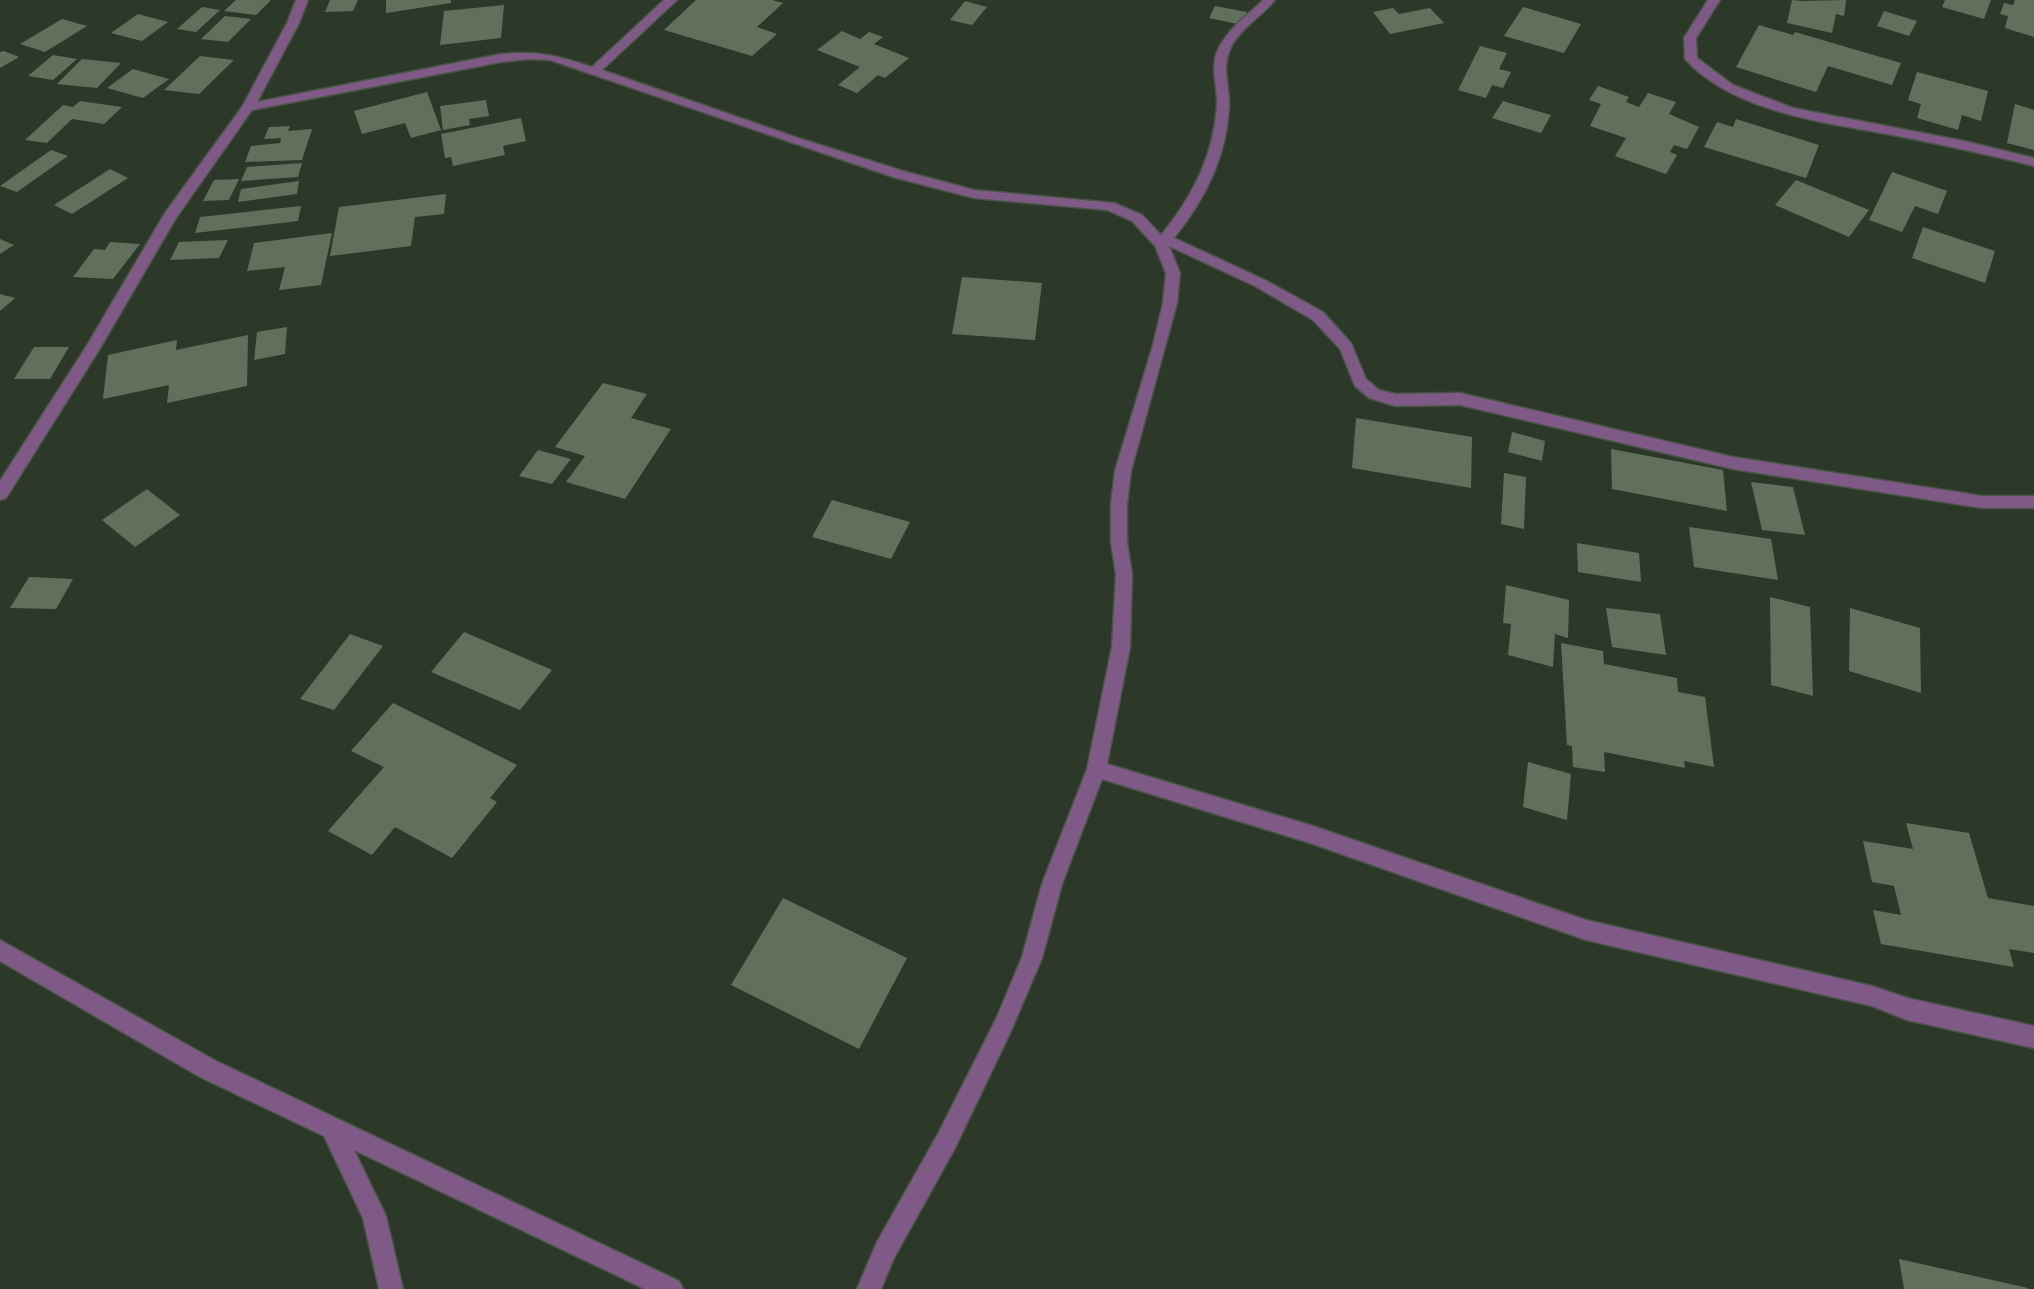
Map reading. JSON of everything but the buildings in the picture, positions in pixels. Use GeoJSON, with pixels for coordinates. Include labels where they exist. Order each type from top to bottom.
{"type":"FeatureCollection","features":[{"type":"Feature","properties":{"kind":"street"},"geometry":{"type":"LineString","coordinates":[[0,494],[72,382],[170,216],[248,107],[293,23],[302,0]]}},
{"type":"Feature","properties":{"kind":"street"},"geometry":{"type":"LineString","coordinates":[[594,71],[671,0]]}},
{"type":"Feature","properties":{"kind":"street"},"geometry":{"type":"LineString","coordinates":[[1163,242],[1199,195],[1212,163],[1222,125],[1224,94],[1219,66],[1224,48],[1269,0]]}},
{"type":"Feature","properties":{"kind":"street"},"geometry":{"type":"LineString","coordinates":[[1714,0],[1690,38],[1691,59],[1729,88],[1790,111],[1964,145],[2034,162]]}},
{"type":"Feature","properties":{"kind":"street"},"geometry":{"type":"LineString","coordinates":[[248,107],[530,55],[552,57],[794,141],[974,194],[1024,201],[1074,201],[1109,206],[1137,218],[1163,242],[1260,283],[1318,316],[1346,347],[1360,383],[1374,394],[1395,400],[1460,399],[1733,463],[1982,502],[2034,502]]}},
{"type":"Feature","properties":{"kind":"street"},"geometry":{"type":"LineString","coordinates":[[869,1289],[885,1250],[947,1140],[1004,1024],[1032,958],[1052,884],[1096,768],[1110,711],[1121,647],[1124,574],[1119,542],[1119,505],[1123,471],[1170,303],[1173,273],[1163,242]]}},
{"type":"Feature","properties":{"kind":"street"},"geometry":{"type":"LineString","coordinates":[[1096,768],[1314,835],[1586,930],[1872,996],[1908,1009],[2034,1037]]}},
{"type":"Feature","properties":{"kind":"street"},"geometry":{"type":"LineString","coordinates":[[0,950],[208,1069],[671,1289]]}},
{"type":"Feature","properties":{"kind":"street"},"geometry":{"type":"LineString","coordinates":[[333,1130],[374,1216],[391,1289]]}}]}
